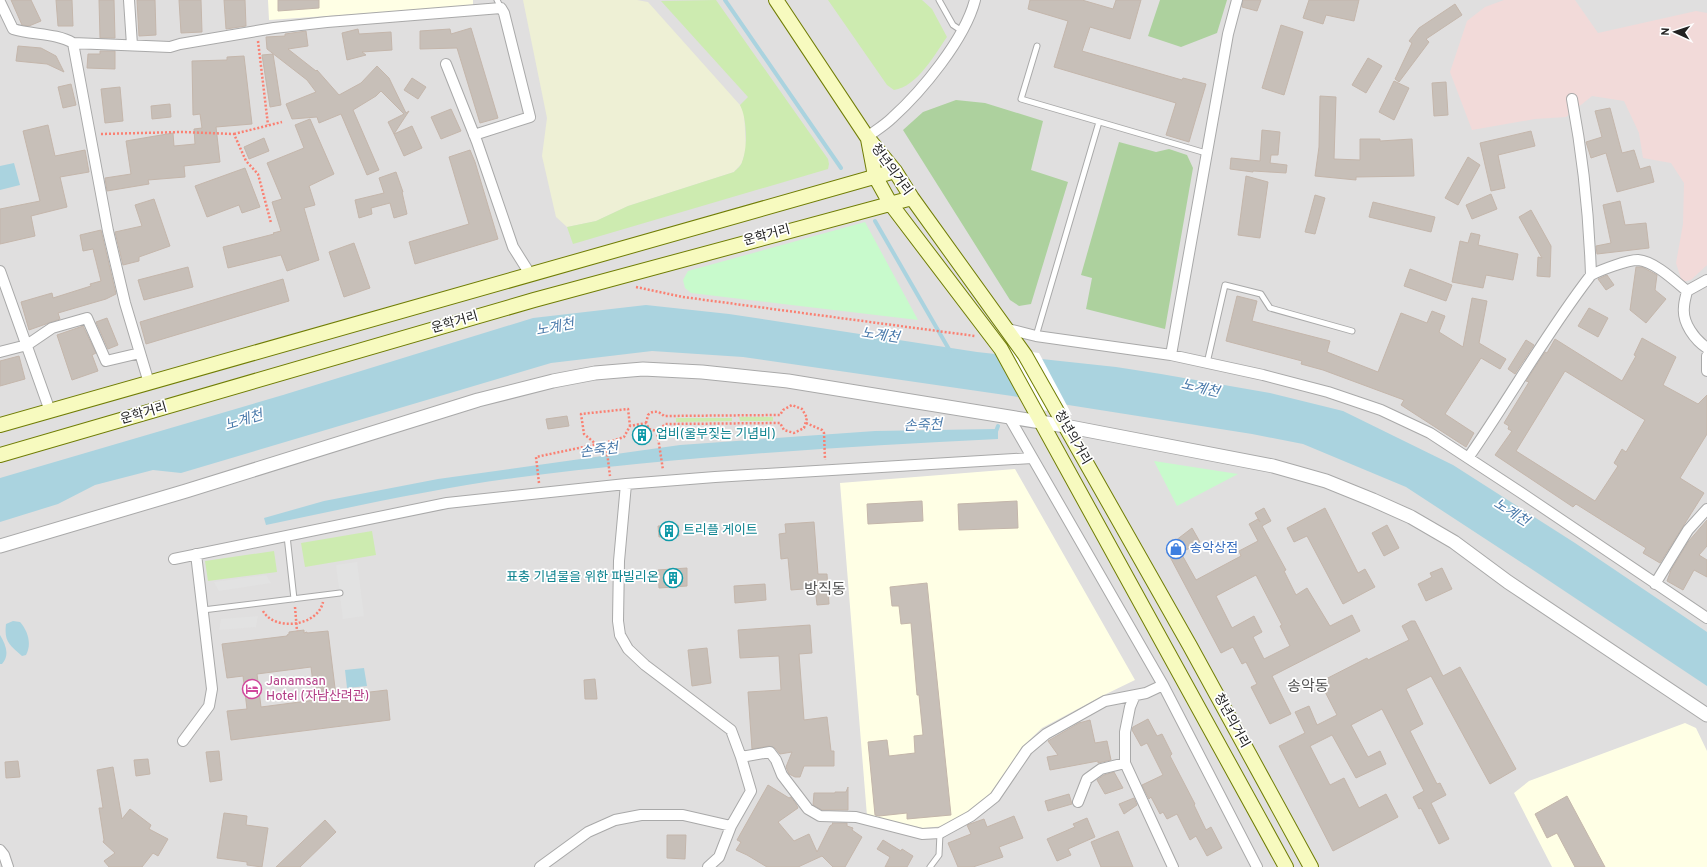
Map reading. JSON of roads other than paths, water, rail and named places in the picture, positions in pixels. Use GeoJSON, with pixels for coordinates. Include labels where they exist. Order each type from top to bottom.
{"type":"FeatureCollection","features":[{"type":"Feature","properties":{"kind":"main road"},"geometry":{"type":"LineString","coordinates":[[776,0],[867,137]]}},
{"type":"Feature","properties":{"kind":"main road","name":"청년의거리"},"geometry":{"type":"LineString","coordinates":[[867,137],[895,170],[912,198],[1026,355],[1055,409],[1190,646],[1311,867]]}},
{"type":"Feature","properties":{"kind":"main road","name":"청년의거리"},"geometry":{"type":"LineString","coordinates":[[867,137],[875,176],[890,203],[997,344],[1286,867]]}},
{"type":"Feature","properties":{"kind":"main road","name":"운학거리"},"geometry":{"type":"LineString","coordinates":[[0,425],[895,170]]}},
{"type":"Feature","properties":{"kind":"main road","name":"운학거리"},"geometry":{"type":"LineString","coordinates":[[0,455],[534,300],[912,198]]}},
{"type":"Feature","properties":{"kind":"street"},"geometry":{"type":"LineString","coordinates":[[129,0],[132,45]]}},
{"type":"Feature","properties":{"kind":"street"},"geometry":{"type":"LineString","coordinates":[[867,137],[892,118],[920,89],[949,52],[962,31],[975,0]]}},
{"type":"Feature","properties":{"kind":"street"},"geometry":{"type":"LineString","coordinates":[[1171,355],[1228,34],[1237,0]]}},
{"type":"Feature","properties":{"kind":"street"},"geometry":{"type":"LineString","coordinates":[[0,2],[13,29],[26,33],[65,38],[73,43],[170,47],[257,31],[499,4],[504,13],[530,117],[474,135]]}},
{"type":"Feature","properties":{"kind":"street"},"geometry":{"type":"LineString","coordinates":[[73,43],[108,232],[125,303],[149,383]]}},
{"type":"Feature","properties":{"kind":"street"},"geometry":{"type":"LineString","coordinates":[[446,64],[474,135],[513,247],[530,274]]}},
{"type":"Feature","properties":{"kind":"street"},"geometry":{"type":"LineString","coordinates":[[1572,98],[1587,199],[1591,275]]}},
{"type":"Feature","properties":{"kind":"street"},"geometry":{"type":"LineString","coordinates":[[1468,458],[1576,294],[1591,275],[1618,265],[1638,260],[1658,268],[1687,291]]}},
{"type":"Feature","properties":{"kind":"street"},"geometry":{"type":"LineString","coordinates":[[0,271],[50,411]]}},
{"type":"Feature","properties":{"kind":"street"},"geometry":{"type":"LineString","coordinates":[[1687,291],[1707,280]]}},
{"type":"Feature","properties":{"kind":"street"},"geometry":{"type":"LineString","coordinates":[[1687,291],[1684,309],[1686,322],[1696,339],[1707,348]]}},
{"type":"Feature","properties":{"kind":"street"},"geometry":{"type":"LineString","coordinates":[[0,352],[27,345],[52,328],[87,318],[106,361],[140,353]]}},
{"type":"Feature","properties":{"kind":"street"},"geometry":{"type":"LineString","coordinates":[[1008,329],[1036,336],[1171,355],[1263,375],[1328,392],[1381,410],[1430,433],[1707,618]]}},
{"type":"Feature","properties":{"kind":"street"},"geometry":{"type":"LineString","coordinates":[[1707,356],[1707,371]]}},
{"type":"Feature","properties":{"kind":"street"},"geometry":{"type":"LineString","coordinates":[[0,546],[186,492],[478,400],[553,381],[595,373],[643,369],[710,372],[788,381],[1065,426],[1273,466],[1326,481],[1411,517],[1454,542],[1508,582],[1707,715]]}},
{"type":"Feature","properties":{"kind":"street"},"geometry":{"type":"LineString","coordinates":[[1009,417],[1163,685],[1257,867]]}},
{"type":"Feature","properties":{"kind":"street"},"geometry":{"type":"LineString","coordinates":[[174,559],[446,503],[626,484],[715,477],[1032,458]]}},
{"type":"Feature","properties":{"kind":"street"},"geometry":{"type":"LineString","coordinates":[[626,484],[619,561],[618,621],[620,635],[628,649],[645,665],[731,730],[751,791],[731,826],[719,858],[708,867]]}},
{"type":"Feature","properties":{"kind":"street"},"geometry":{"type":"LineString","coordinates":[[1655,584],[1688,530],[1707,509]]}},
{"type":"Feature","properties":{"kind":"street"},"geometry":{"type":"LineString","coordinates":[[183,740],[209,706],[212,689],[196,554]]}},
{"type":"Feature","properties":{"kind":"street"},"geometry":{"type":"LineString","coordinates":[[741,757],[770,752],[776,760],[782,775],[808,808],[820,816],[856,817],[922,834],[940,833],[971,816],[994,797],[1027,750],[1046,734],[1105,701],[1146,693],[1163,685]]}},
{"type":"Feature","properties":{"kind":"street"},"geometry":{"type":"LineString","coordinates":[[1136,695],[1130,707],[1125,732],[1125,763],[1173,867]]}},
{"type":"Feature","properties":{"kind":"street"},"geometry":{"type":"LineString","coordinates":[[1078,802],[1087,779],[1101,769],[1125,763]]}},
{"type":"Feature","properties":{"kind":"street"},"geometry":{"type":"LineString","coordinates":[[540,867],[588,832],[615,820],[641,815],[683,815],[731,826]]}},
{"type":"Feature","properties":{"kind":"street"},"geometry":{"type":"LineString","coordinates":[[0,850],[4,855],[8,867]]}},
{"type":"Feature","properties":{"kind":"lane"},"geometry":{"type":"LineString","coordinates":[[939,0],[953,25],[962,31]]}},
{"type":"Feature","properties":{"kind":"lane"},"geometry":{"type":"LineString","coordinates":[[1037,46],[1021,99],[1206,153]]}},
{"type":"Feature","properties":{"kind":"lane"},"geometry":{"type":"LineString","coordinates":[[1036,336],[1099,122]]}},
{"type":"Feature","properties":{"kind":"lane"},"geometry":{"type":"LineString","coordinates":[[1207,363],[1225,285],[1261,294],[1270,308],[1352,331]]}},
{"type":"Feature","properties":{"kind":"lane"},"geometry":{"type":"LineString","coordinates":[[287,536],[294,599]]}},
{"type":"Feature","properties":{"kind":"lane"},"geometry":{"type":"LineString","coordinates":[[203,610],[340,593]]}},
{"type":"Feature","properties":{"kind":"lane"},"geometry":{"type":"LineString","coordinates":[[930,867],[939,855],[940,833]]}},
{"type":"Feature","properties":{"kind":"water"},"geometry":{"type":"Polygon","coordinates":[[[14,163],[20,185],[0,190],[0,166],[14,163]]]}},
{"type":"Feature","properties":{"kind":"water","name":"노계천"},"geometry":{"type":"Polygon","coordinates":[[[646,305],[729,314],[977,352],[1116,367],[1270,393],[1343,411],[1453,465],[1575,543],[1707,632],[1707,686],[1406,487],[1303,444],[1252,434],[1012,396],[743,357],[652,351],[551,363],[181,473],[153,470],[95,485],[58,504],[0,522],[0,478],[283,395],[533,318],[646,305]]]}},
{"type":"Feature","properties":{"kind":"water"},"geometry":{"type":"Polygon","coordinates":[[[995,429],[998,432],[998,439],[756,454],[635,464],[483,482],[390,499],[266,525],[264,518],[324,501],[438,479],[680,445],[875,431],[995,429]]]}},
{"type":"Feature","properties":{"kind":"water"},"geometry":{"type":"Polygon","coordinates":[[[13,621],[20,622],[27,633],[29,646],[26,655],[22,656],[8,642],[6,635],[6,624],[13,621]]]}},
{"type":"Feature","properties":{"kind":"water"},"geometry":{"type":"Polygon","coordinates":[[[0,635],[6,650],[6,657],[2,664],[0,664],[0,635]]]}},
{"type":"Feature","properties":{"kind":"water"},"geometry":{"type":"Polygon","coordinates":[[[364,668],[367,686],[347,688],[345,670],[364,668]]]}},
{"type":"Feature","properties":{"kind":"waterway"},"geometry":{"type":"LineString","coordinates":[[725,0],[841,168]]}},
{"type":"Feature","properties":{"kind":"waterway"},"geometry":{"type":"LineString","coordinates":[[875,221],[950,351]]}},
{"type":"Feature","properties":{"kind":"waterway","name":"손죽천"},"geometry":{"type":"LineString","coordinates":[[993,434],[995,434],[998,426]]}},
{"type":"Feature","properties":{"kind":"place","name":"업비(울부짖는 기념비)"},"geometry":{"type":"Point","coordinates":[642,435]}},
{"type":"Feature","properties":{"kind":"place","name":"트리플 게이트"},"geometry":{"type":"Point","coordinates":[669,531]}},
{"type":"Feature","properties":{"kind":"place","name":"송악상점"},"geometry":{"type":"Point","coordinates":[1176,549]}},
{"type":"Feature","properties":{"kind":"place","name":"표충 기념물을 위한 파빌리온"},"geometry":{"type":"Point","coordinates":[673,578]}},
{"type":"Feature","properties":{"kind":"place","name":"Janamsan Hotel (자남산려관)"},"geometry":{"type":"Point","coordinates":[252,689]}},
{"type":"Feature","properties":{"kind":"district","name":"방직동"},"geometry":{"type":"Point","coordinates":[825,590]}},
{"type":"Feature","properties":{"kind":"district","name":"송악동"},"geometry":{"type":"Point","coordinates":[1308,687]}}]}
